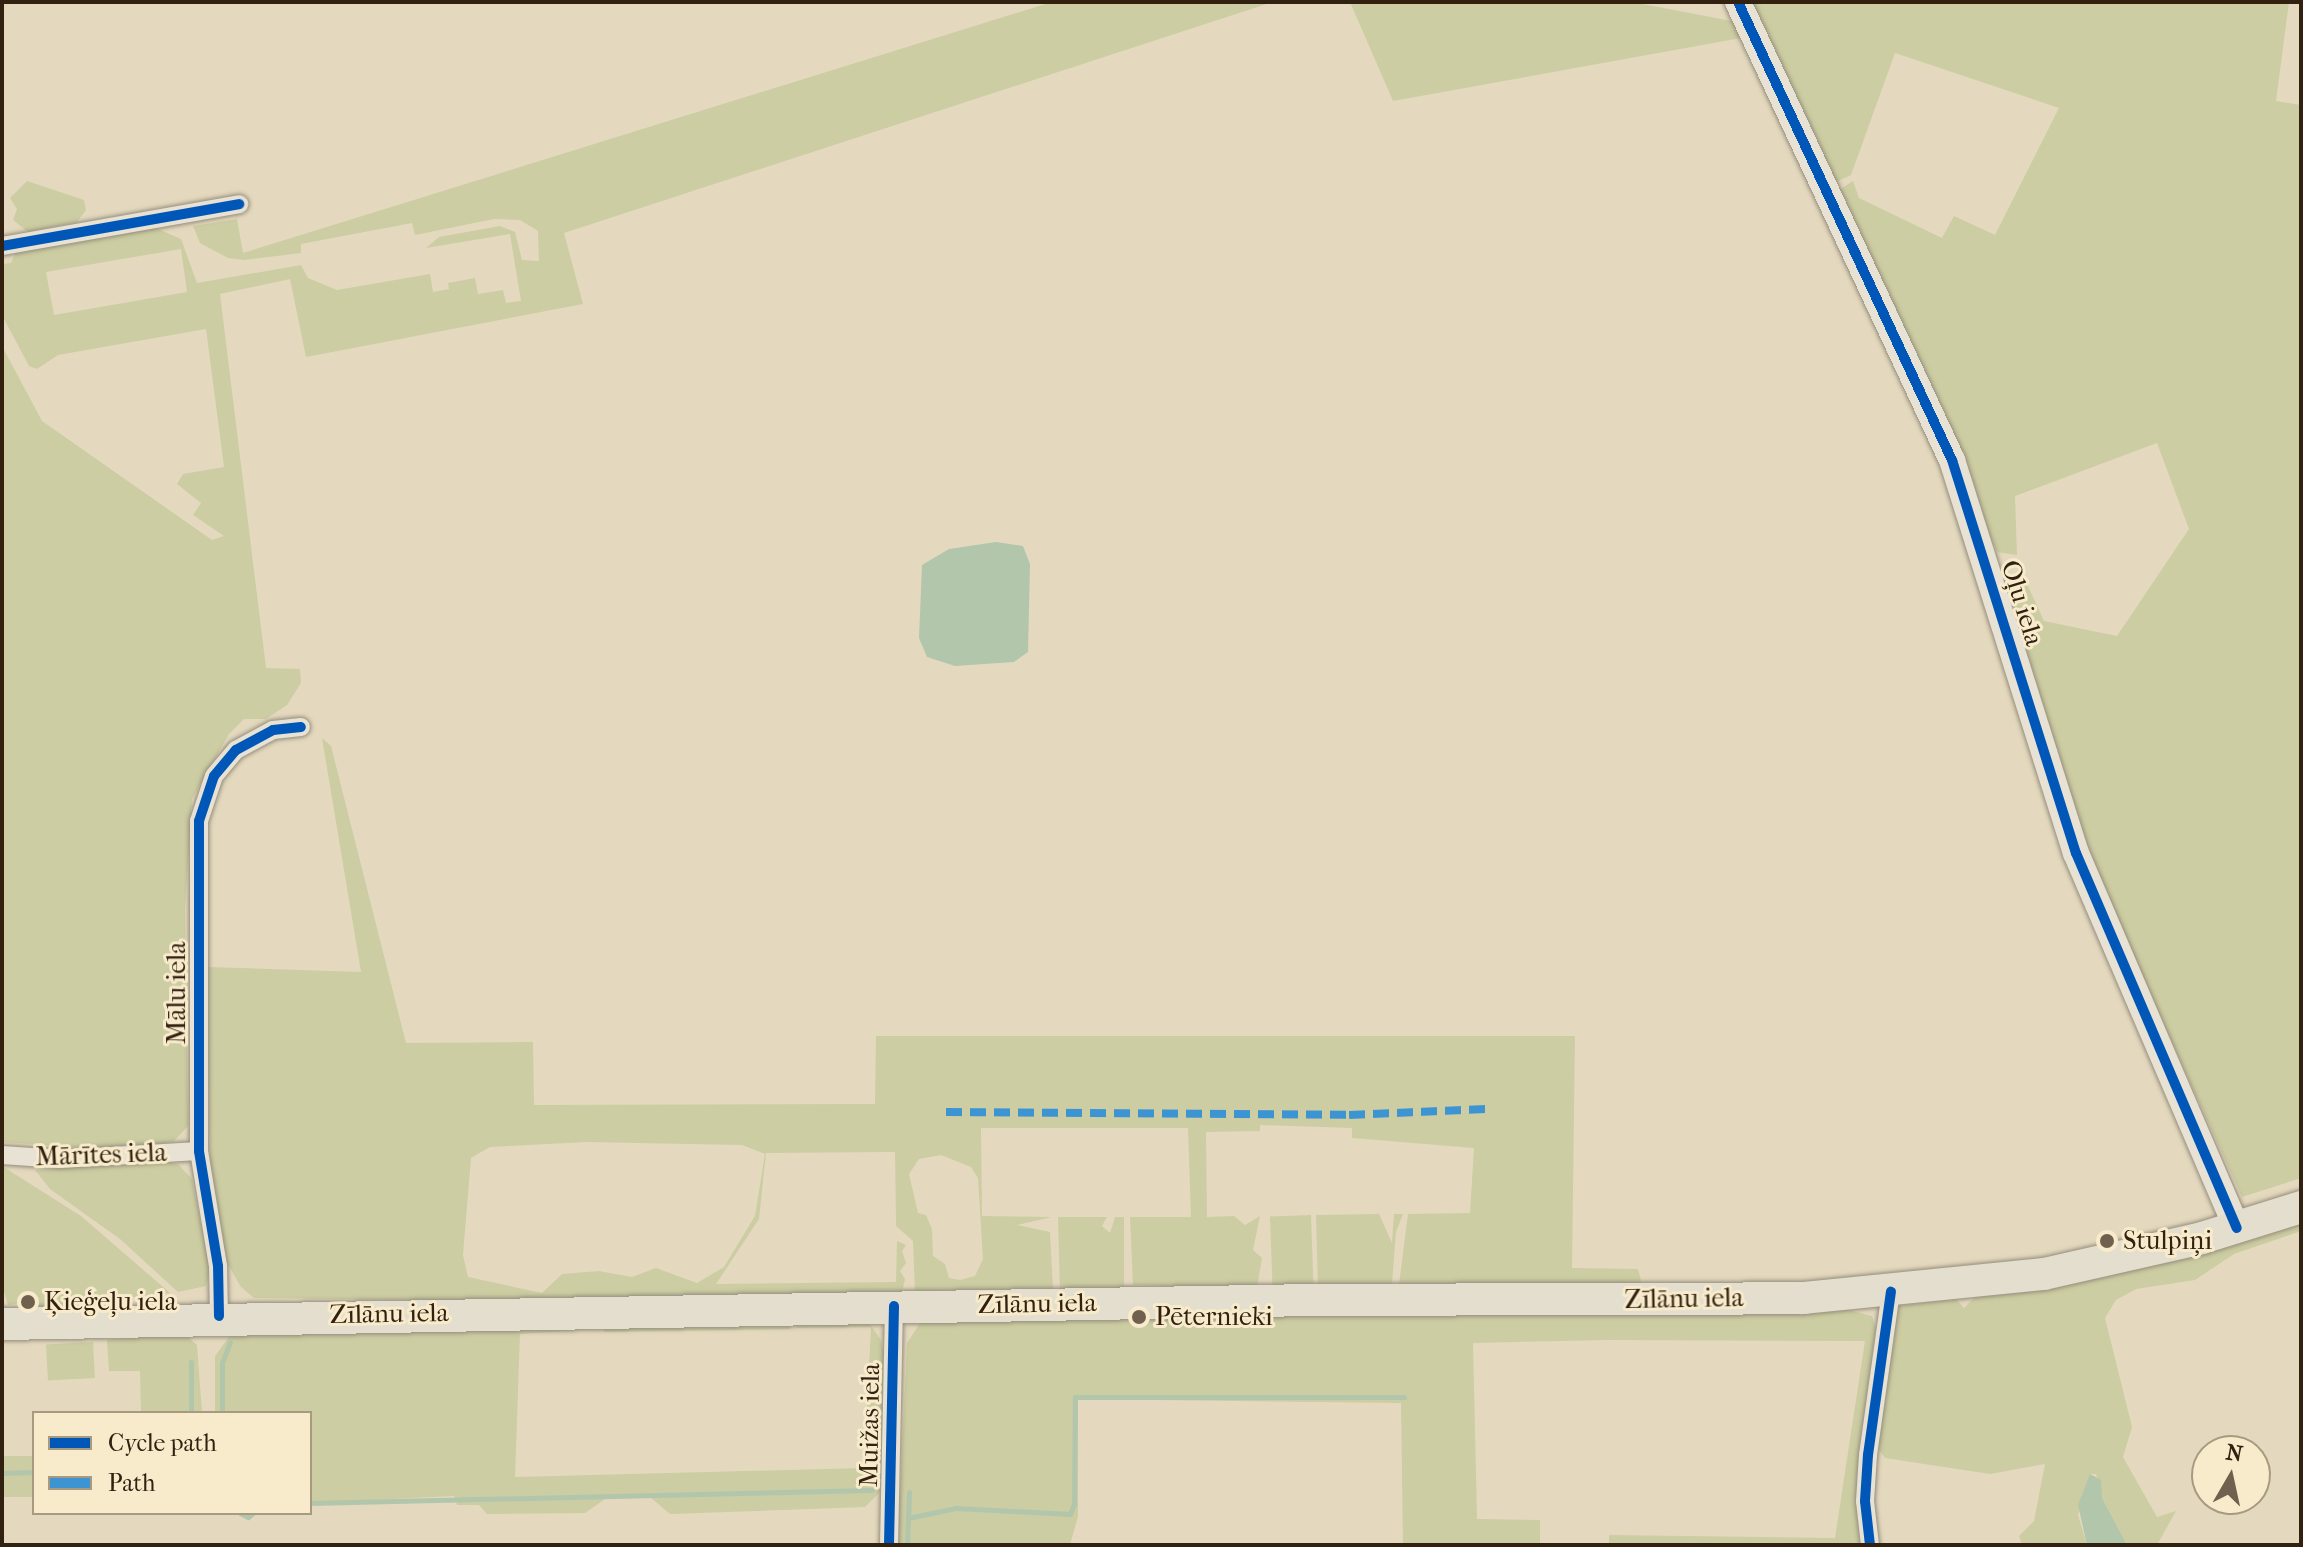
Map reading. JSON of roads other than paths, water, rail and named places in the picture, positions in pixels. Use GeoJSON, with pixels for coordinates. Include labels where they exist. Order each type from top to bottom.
{"type":"FeatureCollection","features":[{"type":"Feature","properties":{"kind":"highway","name":"Zīlānu iela"},"geometry":{"type":"LineString","coordinates":[[2,1324],[219,1316],[894,1306],[1673,1300],[1891,1292],[2044,1274],[2237,1228],[2301,1207]]}},
{"type":"Feature","properties":{"kind":"street","name":"Oļu iela"},"geometry":{"type":"LineString","coordinates":[[1738,2],[1952,460],[2076,853],[2237,1228]]}},
{"type":"Feature","properties":{"kind":"street"},"geometry":{"type":"LineString","coordinates":[[2,246],[239,204]]}},
{"type":"Feature","properties":{"kind":"street","name":"Mālu iela"},"geometry":{"type":"LineString","coordinates":[[219,1316],[218,1266],[199,1151],[202,805],[214,776],[236,750],[273,730],[301,727]]}},
{"type":"Feature","properties":{"kind":"street","name":"Mārītes iela"},"geometry":{"type":"LineString","coordinates":[[2,1155],[73,1159],[199,1151]]}},
{"type":"Feature","properties":{"kind":"street"},"geometry":{"type":"LineString","coordinates":[[1870,1545],[1868,1455],[1891,1292]]}},
{"type":"Feature","properties":{"kind":"street","name":"Muižas iela"},"geometry":{"type":"LineString","coordinates":[[889,1545],[894,1306]]}},
{"type":"Feature","properties":{"kind":"waterway"},"geometry":{"type":"LineString","coordinates":[[222,1411],[222,1363],[230,1342]]}},
{"type":"Feature","properties":{"kind":"waterway"},"geometry":{"type":"LineString","coordinates":[[191,1362],[191,1411]]}},
{"type":"Feature","properties":{"kind":"waterway"},"geometry":{"type":"LineString","coordinates":[[908,1518],[956,1508],[1070,1514],[1074,1504],[1075,1397],[1404,1397]]}},
{"type":"Feature","properties":{"kind":"waterway"},"geometry":{"type":"LineString","coordinates":[[2,1473],[32,1472]]}},
{"type":"Feature","properties":{"kind":"waterway"},"geometry":{"type":"LineString","coordinates":[[312,1503],[872,1490]]}},
{"type":"Feature","properties":{"kind":"waterway"},"geometry":{"type":"LineString","coordinates":[[907,1545],[909,1492]]}},
{"type":"Feature","properties":{"kind":"waterway"},"geometry":{"type":"LineString","coordinates":[[244,1515],[250,1515]]}},
{"type":"Feature","properties":{"kind":"place","name":"Stulpiņi"},"geometry":{"type":"Point","coordinates":[2107,1241]}},
{"type":"Feature","properties":{"kind":"place","name":"Ķieģeļu iela"},"geometry":{"type":"Point","coordinates":[28,1302]}},
{"type":"Feature","properties":{"kind":"place","name":"Pēternieki"},"geometry":{"type":"Point","coordinates":[1139,1317]}}]}
